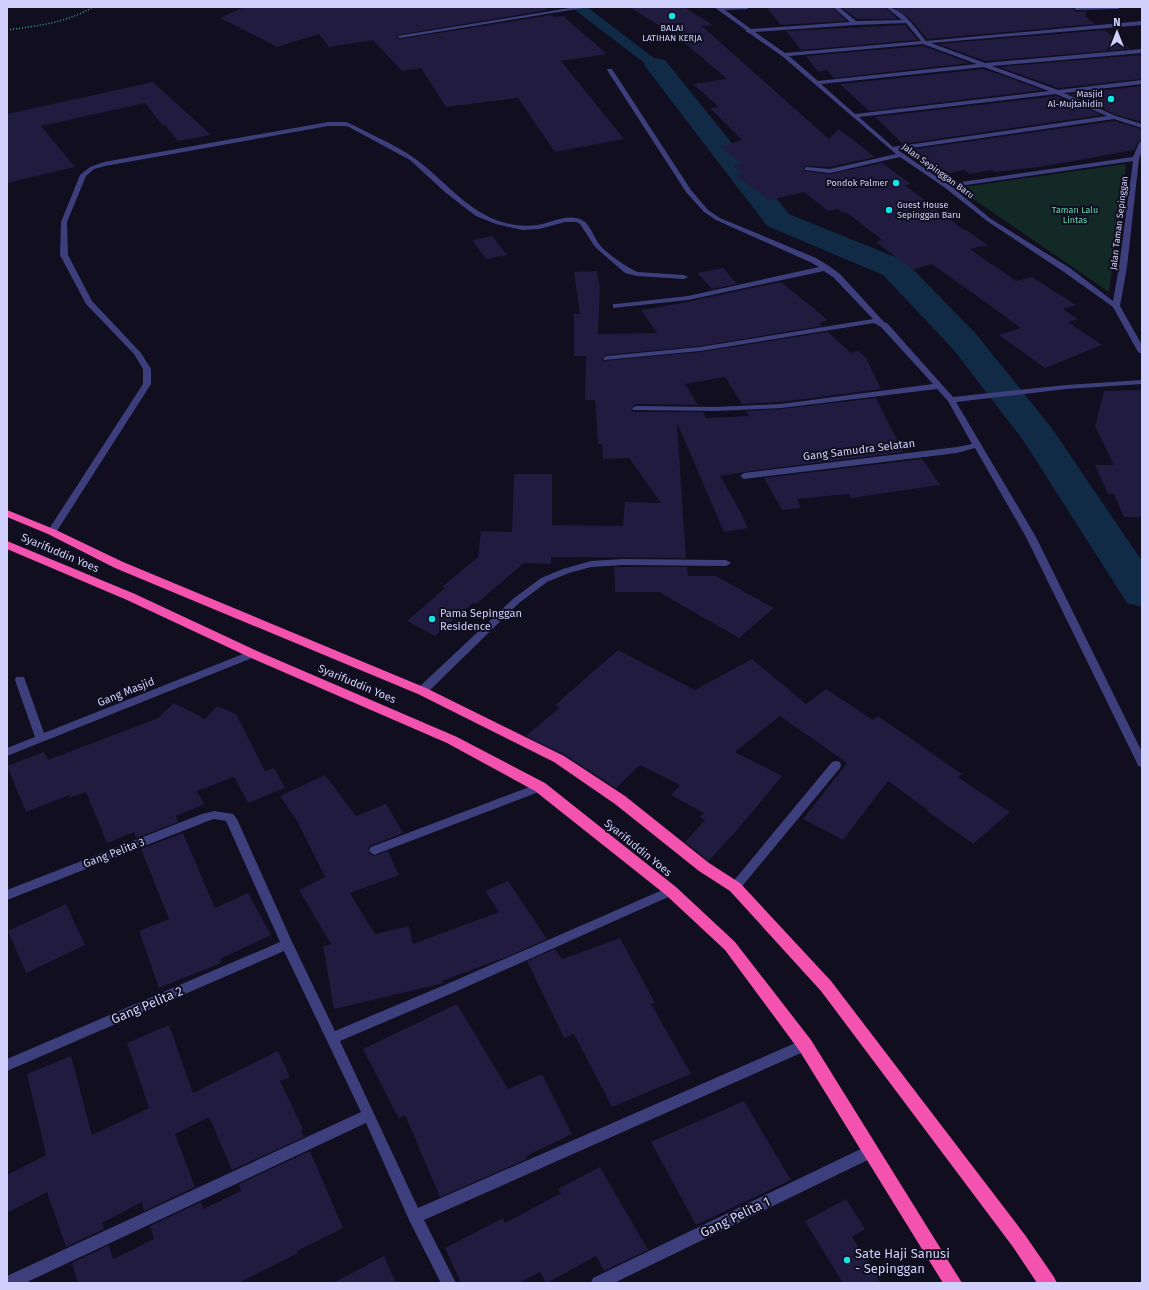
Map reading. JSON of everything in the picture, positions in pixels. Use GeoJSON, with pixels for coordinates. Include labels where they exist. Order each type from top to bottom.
{"type":"FeatureCollection","features":[{"type":"Feature","properties":{"kind":"highway"},"geometry":{"type":"LineString","coordinates":[[7,513],[52,532],[118,565],[422,691],[559,759],[620,800],[704,867],[734,887],[826,986],[1048,1283]]}},
{"type":"Feature","properties":{"kind":"highway","name":"Syarifuddin Yoes"},"geometry":{"type":"LineString","coordinates":[[7,545],[131,597],[254,654],[452,740],[540,787],[671,891],[730,946],[805,1046],[953,1283]]}},
{"type":"Feature","properties":{"kind":"street"},"geometry":{"type":"LineString","coordinates":[[400,36],[586,7]]}},
{"type":"Feature","properties":{"kind":"street"},"geometry":{"type":"LineString","coordinates":[[718,8],[746,7]]}},
{"type":"Feature","properties":{"kind":"street"},"geometry":{"type":"LineString","coordinates":[[836,7],[855,22]]}},
{"type":"Feature","properties":{"kind":"street"},"geometry":{"type":"LineString","coordinates":[[889,7],[907,21],[926,43],[1057,92],[1114,117],[1142,126]]}},
{"type":"Feature","properties":{"kind":"street"},"geometry":{"type":"LineString","coordinates":[[1077,7],[1078,9],[1118,7]]}},
{"type":"Feature","properties":{"kind":"street","name":"Jalan Sepinggan Baru"},"geometry":{"type":"LineString","coordinates":[[718,8],[748,31],[784,55],[892,149],[946,186],[989,220],[1067,270],[1116,306],[1142,352]]}},
{"type":"Feature","properties":{"kind":"street"},"geometry":{"type":"LineString","coordinates":[[748,31],[855,22],[883,23],[907,21]]}},
{"type":"Feature","properties":{"kind":"street"},"geometry":{"type":"LineString","coordinates":[[784,55],[1142,23]]}},
{"type":"Feature","properties":{"kind":"street"},"geometry":{"type":"LineString","coordinates":[[817,83],[985,65],[1142,51]]}},
{"type":"Feature","properties":{"kind":"street"},"geometry":{"type":"LineString","coordinates":[[610,70],[688,191],[706,211],[718,219],[812,260],[837,276],[940,386],[951,400],[1031,537],[1142,763]]}},
{"type":"Feature","properties":{"kind":"street"},"geometry":{"type":"LineString","coordinates":[[854,116],[1142,82]]}},
{"type":"Feature","properties":{"kind":"street"},"geometry":{"type":"LineString","coordinates":[[892,149],[1114,117]]}},
{"type":"Feature","properties":{"kind":"street"},"geometry":{"type":"LineString","coordinates":[[52,532],[147,384],[147,369],[137,353],[89,302],[64,255],[64,222],[83,175],[92,168],[104,164],[328,124],[346,124],[412,159],[448,192],[478,215],[498,223],[522,228],[539,227],[565,220],[577,220],[583,223],[597,246],[628,271],[637,274],[684,277]]}},
{"type":"Feature","properties":{"kind":"street","name":"Jalan Taman Sepinggan"},"geometry":{"type":"LineString","coordinates":[[1116,306],[1123,267],[1136,159],[1142,143]]}},
{"type":"Feature","properties":{"kind":"street"},"geometry":{"type":"LineString","coordinates":[[808,169],[830,171],[901,155]]}},
{"type":"Feature","properties":{"kind":"street"},"geometry":{"type":"LineString","coordinates":[[946,186],[1136,159]]}},
{"type":"Feature","properties":{"kind":"street"},"geometry":{"type":"LineString","coordinates":[[616,306],[688,298],[826,268]]}},
{"type":"Feature","properties":{"kind":"street"},"geometry":{"type":"LineString","coordinates":[[607,358],[700,349],[860,323],[880,322]]}},
{"type":"Feature","properties":{"kind":"street"},"geometry":{"type":"LineString","coordinates":[[951,400],[1066,387],[1142,382]]}},
{"type":"Feature","properties":{"kind":"street"},"geometry":{"type":"LineString","coordinates":[[636,408],[716,409],[781,406],[940,386]]}},
{"type":"Feature","properties":{"kind":"street","name":"Gang Samudra Selatan"},"geometry":{"type":"LineString","coordinates":[[744,476],[956,450],[977,445]]}},
{"type":"Feature","properties":{"kind":"street"},"geometry":{"type":"LineString","coordinates":[[422,691],[516,600],[544,580],[566,570],[591,564],[623,562],[726,563]]}},
{"type":"Feature","properties":{"kind":"street","name":"Gang Masjid"},"geometry":{"type":"LineString","coordinates":[[7,752],[254,654]]}},
{"type":"Feature","properties":{"kind":"street"},"geometry":{"type":"LineString","coordinates":[[20,680],[41,739]]}},
{"type":"Feature","properties":{"kind":"street"},"geometry":{"type":"LineString","coordinates":[[734,887],[836,765]]}},
{"type":"Feature","properties":{"kind":"street"},"geometry":{"type":"LineString","coordinates":[[375,850],[540,787]]}},
{"type":"Feature","properties":{"kind":"street","name":"Gang Pelita 3"},"geometry":{"type":"LineString","coordinates":[[7,895],[206,817],[214,815],[229,817],[233,822],[287,944]]}},
{"type":"Feature","properties":{"kind":"street"},"geometry":{"type":"LineString","coordinates":[[332,1038],[451,988],[671,891]]}},
{"type":"Feature","properties":{"kind":"street"},"geometry":{"type":"LineString","coordinates":[[287,944],[369,1115],[415,1217],[449,1283]]}},
{"type":"Feature","properties":{"kind":"street","name":"Gang Pelita 2"},"geometry":{"type":"LineString","coordinates":[[7,1065],[287,944]]}},
{"type":"Feature","properties":{"kind":"street"},"geometry":{"type":"LineString","coordinates":[[415,1217],[805,1046]]}},
{"type":"Feature","properties":{"kind":"street"},"geometry":{"type":"LineString","coordinates":[[9,1283],[369,1115]]}},
{"type":"Feature","properties":{"kind":"street","name":"Gang Pelita 1"},"geometry":{"type":"LineString","coordinates":[[598,1283],[872,1152]]}},
{"type":"Feature","properties":{"kind":"path"},"geometry":{"type":"LineString","coordinates":[[7,30],[46,26],[62,22],[83,14],[93,7]]}},
{"type":"Feature","properties":{"kind":"green space","name":"Taman Lalu Lintas"},"geometry":{"type":"Polygon","coordinates":[[[1126,164],[1109,292],[957,188],[1126,164]]]}},
{"type":"Feature","properties":{"kind":"building"},"geometry":{"type":"Polygon","coordinates":[[[244,7],[544,7],[548,10],[396,36],[400,39],[552,15],[555,17],[563,16],[607,54],[561,61],[624,139],[555,152],[518,98],[446,107],[421,68],[402,71],[373,40],[329,47],[319,34],[277,47],[220,18],[244,7]]]}},
{"type":"Feature","properties":{"kind":"building"},"geometry":{"type":"Polygon","coordinates":[[[629,7],[684,7],[713,25],[702,26],[829,139],[839,129],[875,157],[830,167],[806,166],[804,171],[830,174],[882,163],[911,184],[905,185],[964,230],[988,245],[970,249],[1016,281],[1032,277],[1076,305],[1063,309],[1078,319],[1068,322],[1102,345],[1045,368],[999,335],[1021,328],[932,264],[913,270],[876,242],[882,240],[846,212],[843,213],[838,209],[828,211],[804,192],[769,200],[735,175],[743,173],[733,166],[743,163],[720,147],[742,140],[710,108],[719,107],[693,84],[727,79],[672,32],[629,7]]]}},
{"type":"Feature","properties":{"kind":"building"},"geometry":{"type":"Polygon","coordinates":[[[766,7],[832,7],[846,21],[781,25],[766,7]]]}},
{"type":"Feature","properties":{"kind":"building"},"geometry":{"type":"Polygon","coordinates":[[[841,7],[885,7],[898,19],[857,19],[841,7]]]}},
{"type":"Feature","properties":{"kind":"building"},"geometry":{"type":"Polygon","coordinates":[[[893,7],[1073,7],[1076,12],[1086,11],[1086,17],[1095,24],[927,39],[910,19],[893,7]]]}},
{"type":"Feature","properties":{"kind":"building"},"geometry":{"type":"Polygon","coordinates":[[[905,25],[918,40],[801,50],[786,31],[905,25]]]}},
{"type":"Feature","properties":{"kind":"building"},"geometry":{"type":"Polygon","coordinates":[[[1104,30],[1130,49],[985,61],[938,44],[1104,30]]]}},
{"type":"Feature","properties":{"kind":"building"},"geometry":{"type":"Polygon","coordinates":[[[923,46],[970,63],[834,78],[827,70],[818,72],[806,56],[923,46]]]}},
{"type":"Feature","properties":{"kind":"building"},"geometry":{"type":"Polygon","coordinates":[[[1139,55],[1142,57],[1142,79],[1058,88],[999,67],[1139,55]]]}},
{"type":"Feature","properties":{"kind":"building"},"geometry":{"type":"Polygon","coordinates":[[[984,69],[1043,90],[869,111],[840,84],[984,69]]]}},
{"type":"Feature","properties":{"kind":"building"},"geometry":{"type":"Polygon","coordinates":[[[153,82],[211,135],[178,141],[165,125],[163,126],[145,103],[41,126],[75,167],[7,183],[7,114],[153,82]]]}},
{"type":"Feature","properties":{"kind":"building"},"geometry":{"type":"Polygon","coordinates":[[[1142,86],[1142,122],[1117,115],[1070,94],[1142,86]]]}},
{"type":"Feature","properties":{"kind":"building"},"geometry":{"type":"Polygon","coordinates":[[[1056,96],[1102,115],[903,144],[875,117],[1056,96]]]}},
{"type":"Feature","properties":{"kind":"building"},"geometry":{"type":"Polygon","coordinates":[[[1114,121],[1142,129],[1142,140],[1138,142],[1134,150],[1040,167],[994,172],[992,170],[969,174],[964,170],[938,176],[909,150],[1114,121]]]}},
{"type":"Feature","properties":{"kind":"building"},"geometry":{"type":"Polygon","coordinates":[[[492,236],[507,255],[486,259],[472,240],[492,236]]]}},
{"type":"Feature","properties":{"kind":"building"},"geometry":{"type":"Polygon","coordinates":[[[723,268],[737,284],[712,289],[697,273],[723,268]]]}},
{"type":"Feature","properties":{"kind":"building"},"geometry":{"type":"Polygon","coordinates":[[[597,271],[600,287],[598,334],[657,333],[641,310],[781,282],[828,320],[819,323],[822,326],[700,346],[607,355],[602,358],[603,361],[700,352],[828,332],[851,353],[859,351],[866,358],[881,389],[781,402],[742,404],[725,377],[685,384],[698,405],[636,404],[631,408],[633,412],[703,412],[706,418],[749,416],[746,411],[781,409],[876,398],[903,452],[720,476],[748,528],[724,532],[677,423],[686,558],[551,557],[551,564],[524,563],[476,604],[473,603],[435,636],[407,621],[445,588],[442,587],[478,557],[481,531],[512,532],[514,474],[552,474],[552,525],[623,526],[625,502],[661,503],[629,458],[603,459],[602,444],[598,444],[595,400],[585,400],[586,356],[574,356],[574,314],[580,314],[574,272],[597,271]]]}},
{"type":"Feature","properties":{"kind":"building"},"geometry":{"type":"Polygon","coordinates":[[[1142,390],[1142,517],[1124,517],[1114,494],[1108,494],[1095,465],[1114,465],[1095,426],[1104,391],[1142,390]]]}},
{"type":"Feature","properties":{"kind":"building"},"geometry":{"type":"Polygon","coordinates":[[[922,459],[940,485],[851,498],[849,494],[797,499],[801,508],[782,510],[764,478],[922,459]]]}},
{"type":"Feature","properties":{"kind":"building"},"geometry":{"type":"Polygon","coordinates":[[[614,567],[687,567],[688,576],[716,576],[774,608],[739,638],[659,592],[615,592],[614,567]]]}},
{"type":"Feature","properties":{"kind":"building"},"geometry":{"type":"Polygon","coordinates":[[[618,650],[695,690],[752,659],[806,704],[826,689],[873,720],[878,716],[962,774],[958,777],[1010,812],[973,844],[888,781],[843,840],[803,819],[847,763],[780,716],[735,752],[782,776],[733,835],[709,861],[685,842],[705,820],[700,817],[704,813],[671,795],[680,785],[640,765],[616,788],[565,755],[526,736],[559,708],[555,705],[618,650]]]}},
{"type":"Feature","properties":{"kind":"building"},"geometry":{"type":"Polygon","coordinates":[[[174,703],[205,719],[217,706],[236,714],[265,771],[274,768],[285,788],[248,803],[234,777],[197,791],[204,804],[176,816],[178,822],[136,838],[134,832],[107,843],[86,792],[70,798],[69,795],[26,812],[7,766],[44,752],[48,760],[158,718],[174,703]]]}},
{"type":"Feature","properties":{"kind":"building"},"geometry":{"type":"Polygon","coordinates":[[[325,775],[356,816],[386,804],[403,833],[370,846],[368,849],[370,854],[374,856],[388,851],[399,875],[350,893],[375,934],[409,926],[413,944],[499,912],[485,891],[508,881],[547,939],[511,955],[442,981],[444,983],[334,1009],[323,946],[331,944],[299,890],[325,877],[297,821],[280,796],[325,775]]]}},
{"type":"Feature","properties":{"kind":"building"},"geometry":{"type":"Polygon","coordinates":[[[183,833],[215,908],[248,893],[271,935],[220,959],[221,963],[159,988],[139,931],[169,919],[141,849],[183,833]]]}},
{"type":"Feature","properties":{"kind":"building"},"geometry":{"type":"Polygon","coordinates":[[[66,904],[85,945],[26,973],[8,931],[66,904]]]}},
{"type":"Feature","properties":{"kind":"building"},"geometry":{"type":"Polygon","coordinates":[[[620,938],[655,1003],[651,1004],[691,1074],[612,1107],[574,1034],[564,1038],[527,961],[555,949],[562,959],[620,938]]]}},
{"type":"Feature","properties":{"kind":"building"},"geometry":{"type":"Polygon","coordinates":[[[457,1004],[508,1089],[542,1074],[572,1134],[526,1156],[527,1159],[440,1197],[405,1115],[399,1119],[363,1049],[457,1004]]]}},
{"type":"Feature","properties":{"kind":"building"},"geometry":{"type":"Polygon","coordinates":[[[169,1025],[193,1093],[278,1051],[290,1077],[280,1081],[303,1129],[301,1130],[304,1137],[232,1170],[209,1117],[175,1134],[195,1187],[144,1211],[142,1202],[102,1223],[104,1229],[66,1247],[47,1192],[7,1213],[7,1175],[46,1155],[27,1074],[71,1056],[92,1135],[149,1108],[127,1043],[169,1025]]]}},
{"type":"Feature","properties":{"kind":"building"},"geometry":{"type":"Polygon","coordinates":[[[744,1101],[791,1180],[696,1225],[651,1142],[744,1101]]]}},
{"type":"Feature","properties":{"kind":"building"},"geometry":{"type":"Polygon","coordinates":[[[310,1151],[343,1228],[239,1283],[78,1283],[72,1263],[109,1245],[113,1259],[154,1239],[150,1226],[201,1202],[203,1209],[241,1191],[239,1184],[310,1151]]]}},
{"type":"Feature","properties":{"kind":"building"},"geometry":{"type":"Polygon","coordinates":[[[600,1167],[648,1250],[604,1271],[596,1256],[547,1283],[540,1272],[519,1283],[461,1283],[445,1248],[503,1218],[505,1223],[561,1193],[558,1189],[600,1167]]]}},
{"type":"Feature","properties":{"kind":"building","name":"Sate Haji Sanusi - Sepinggan"},"geometry":{"type":"Polygon","coordinates":[[[846,1199],[865,1229],[852,1237],[881,1283],[843,1283],[805,1221],[846,1199]]]}},
{"type":"Feature","properties":{"kind":"building"},"geometry":{"type":"Polygon","coordinates":[[[384,1256],[396,1283],[333,1283],[384,1256]]]}},
{"type":"Feature","properties":{"kind":"waterway"},"geometry":{"type":"LineString","coordinates":[[578,7],[656,65]]}},
{"type":"Feature","properties":{"kind":"waterway"},"geometry":{"type":"LineString","coordinates":[[656,65],[778,220],[894,268],[964,341],[1038,435],[1142,593]]}},
{"type":"Feature","properties":{"kind":"place","name":"BALAI LATIHAN KERJA"},"geometry":{"type":"Point","coordinates":[672,16]}},
{"type":"Feature","properties":{"kind":"place","name":"Masjid Al-Mujtahidin"},"geometry":{"type":"Point","coordinates":[1111,99]}},
{"type":"Feature","properties":{"kind":"place","name":"Pondok Palmer"},"geometry":{"type":"Point","coordinates":[896,183]}},
{"type":"Feature","properties":{"kind":"place","name":"Guest House Sepinggan Baru"},"geometry":{"type":"Point","coordinates":[889,210]}},
{"type":"Feature","properties":{"kind":"place","name":"Pama Sepinggan Residence"},"geometry":{"type":"Point","coordinates":[432,619]}},
{"type":"Feature","properties":{"kind":"place","name":"Sate Haji Sanusi - Sepinggan"},"geometry":{"type":"Point","coordinates":[847,1260]}}]}
